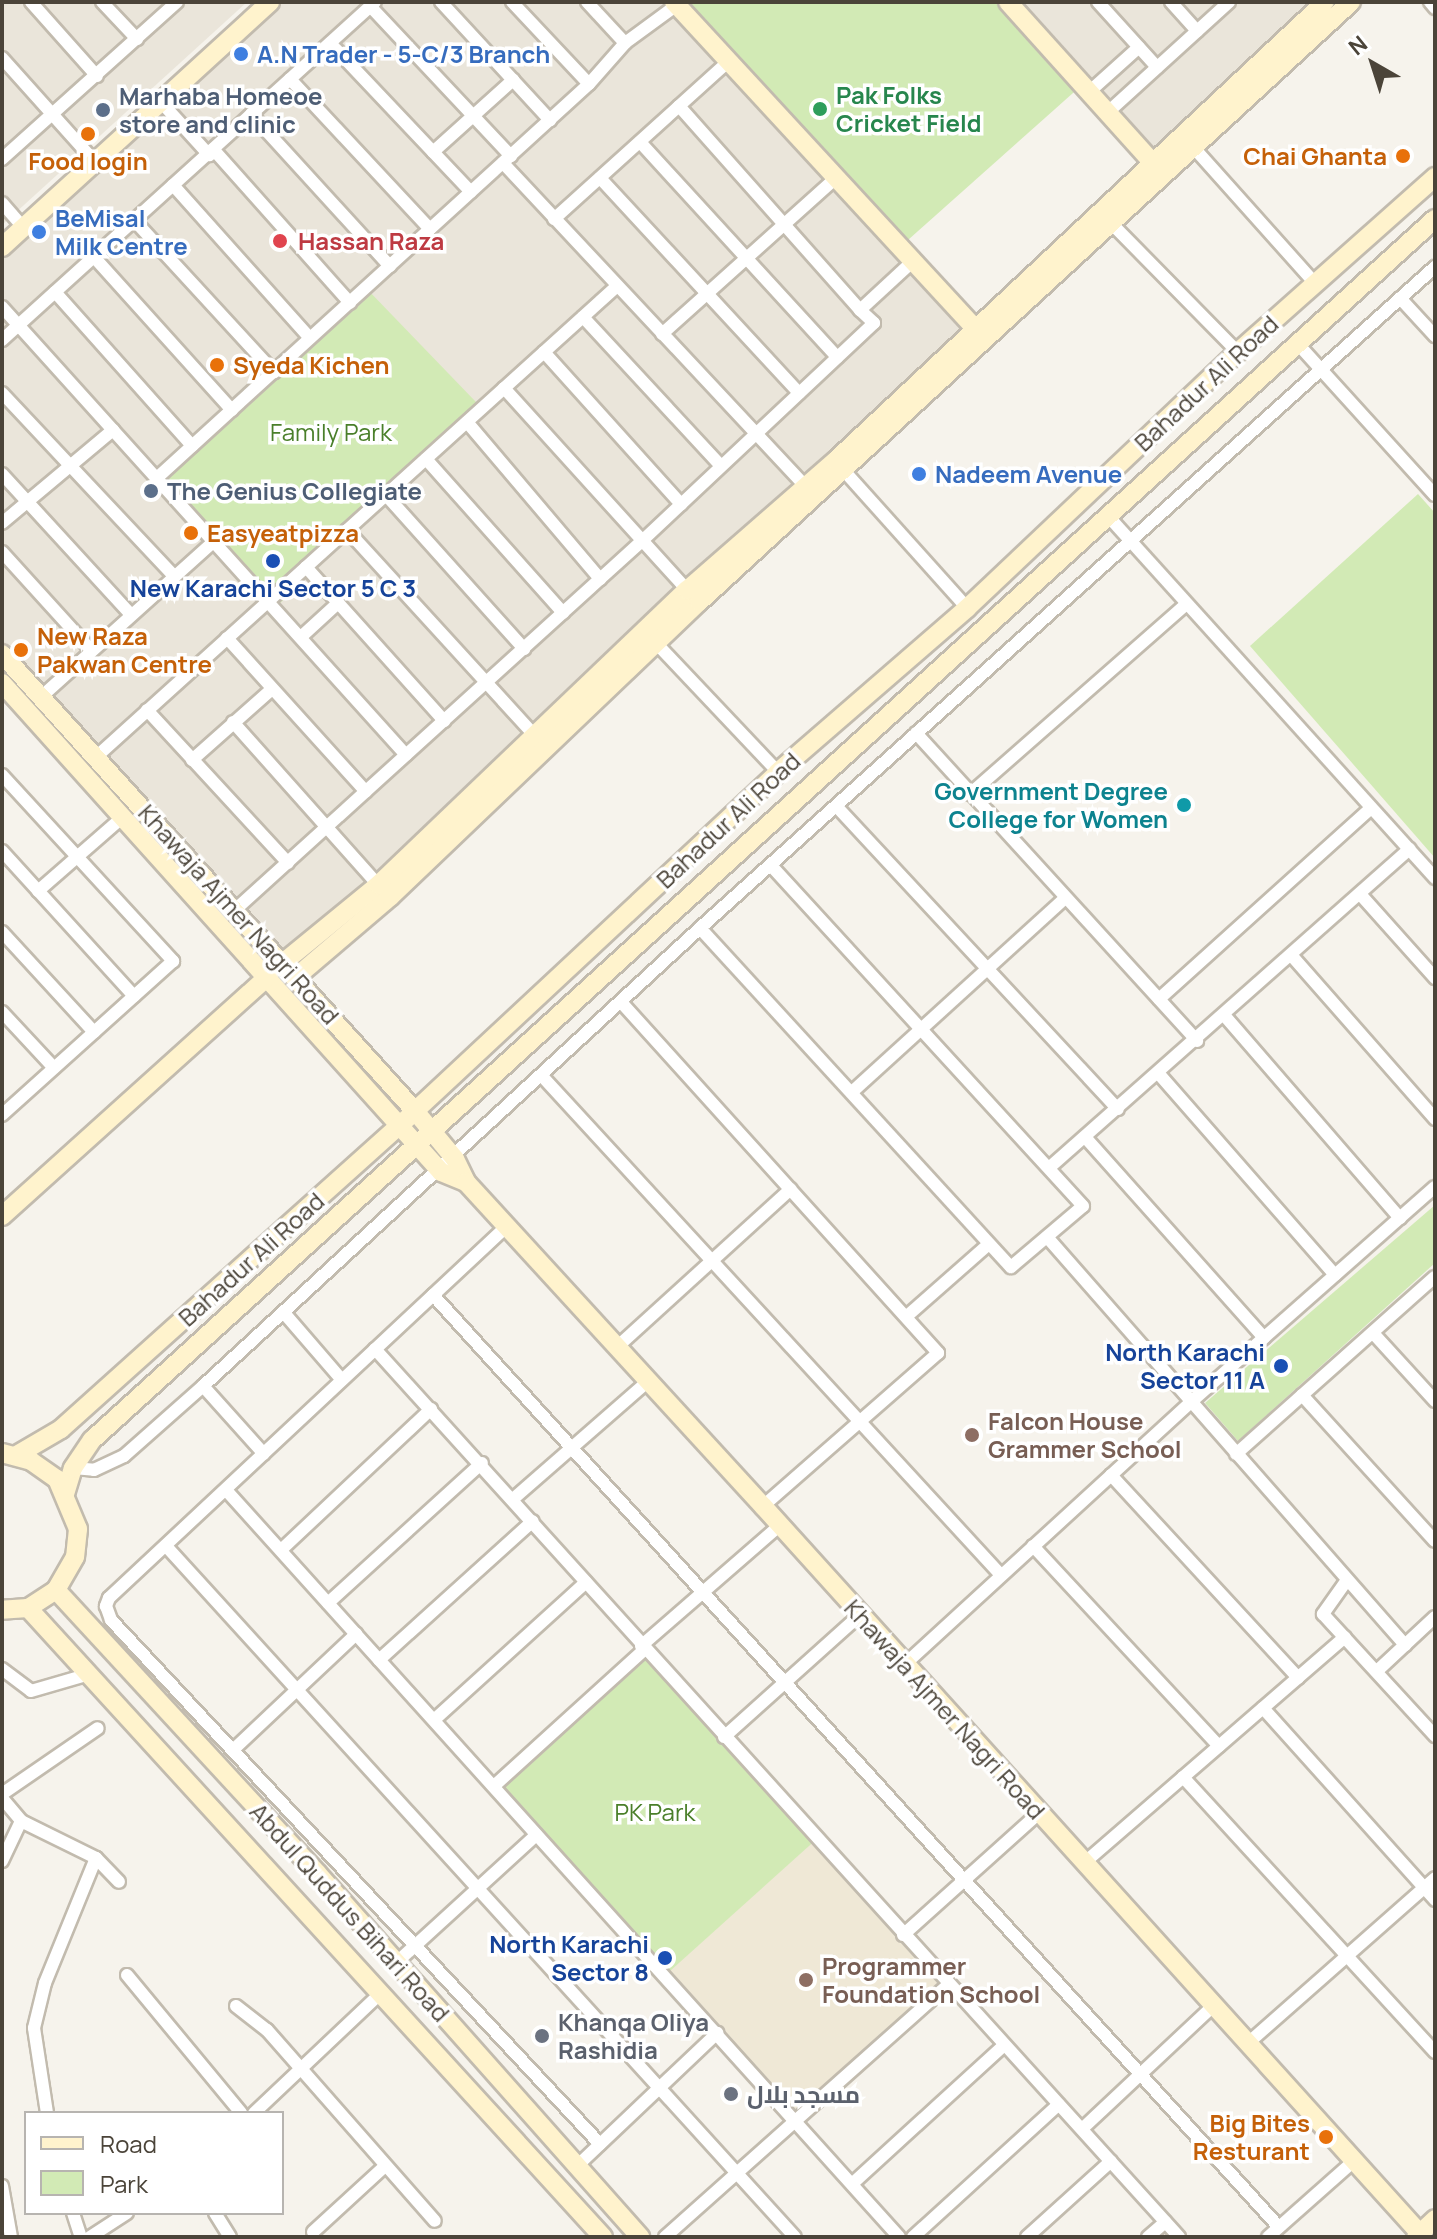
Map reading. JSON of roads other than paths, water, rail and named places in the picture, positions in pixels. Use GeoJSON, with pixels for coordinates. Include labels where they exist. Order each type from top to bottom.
{"type":"FeatureCollection","features":[{"type":"Feature","properties":{"kind":"street"},"geometry":{"type":"LineString","coordinates":[[31,2],[97,76]]}},
{"type":"Feature","properties":{"kind":"street"},"geometry":{"type":"LineString","coordinates":[[102,2],[137,39]]}},
{"type":"Feature","properties":{"kind":"street"},"geometry":{"type":"LineString","coordinates":[[2,247],[270,2]]}},
{"type":"Feature","properties":{"kind":"street"},"geometry":{"type":"LineString","coordinates":[[441,2],[550,120]]}},
{"type":"Feature","properties":{"kind":"street"},"geometry":{"type":"LineString","coordinates":[[512,2],[589,84]]}},
{"type":"Feature","properties":{"kind":"street"},"geometry":{"type":"LineString","coordinates":[[587,2],[625,43]]}},
{"type":"Feature","properties":{"kind":"street"},"geometry":{"type":"LineString","coordinates":[[1008,2],[1160,171]]}},
{"type":"Feature","properties":{"kind":"street"},"geometry":{"type":"LineString","coordinates":[[1098,2],[1157,67]]}},
{"type":"Feature","properties":{"kind":"street"},"geometry":{"type":"LineString","coordinates":[[1171,2],[1197,31]]}},
{"type":"Feature","properties":{"kind":"street"},"geometry":{"type":"LineString","coordinates":[[1107,113],[1229,2]]}},
{"type":"Feature","properties":{"kind":"street"},"geometry":{"type":"LineString","coordinates":[[980,334],[1112,224],[1325,2]]}},
{"type":"Feature","properties":{"kind":"street"},"geometry":{"type":"LineString","coordinates":[[290,970],[390,897],[980,334],[1160,171],[1195,149],[1351,2]]}},
{"type":"Feature","properties":{"kind":"street"},"geometry":{"type":"LineString","coordinates":[[1430,2],[1435,8]]}},
{"type":"Feature","properties":{"kind":"street"},"geometry":{"type":"LineString","coordinates":[[2,159],[53,116],[174,3]]}},
{"type":"Feature","properties":{"kind":"street"},"geometry":{"type":"LineString","coordinates":[[2,340],[372,4],[473,116],[554,219],[803,484]]}},
{"type":"Feature","properties":{"kind":"street"},"geometry":{"type":"LineString","coordinates":[[158,477],[589,84],[625,43],[675,4],[980,334]]}},
{"type":"Feature","properties":{"kind":"street"},"geometry":{"type":"LineString","coordinates":[[330,43],[471,192]]}},
{"type":"Feature","properties":{"kind":"street"},"geometry":{"type":"LineString","coordinates":[[1089,92],[1139,47]]}},
{"type":"Feature","properties":{"kind":"street"},"geometry":{"type":"LineString","coordinates":[[2,58],[95,162]]}},
{"type":"Feature","properties":{"kind":"street"},"geometry":{"type":"LineString","coordinates":[[554,219],[728,62]]}},
{"type":"Feature","properties":{"kind":"street"},"geometry":{"type":"LineString","coordinates":[[290,79],[430,229]]}},
{"type":"Feature","properties":{"kind":"street"},"geometry":{"type":"LineString","coordinates":[[433,152],[513,80]]}},
{"type":"Feature","properties":{"kind":"street"},"geometry":{"type":"LineString","coordinates":[[161,102],[350,303]]}},
{"type":"Feature","properties":{"kind":"street"},"geometry":{"type":"LineString","coordinates":[[236,909],[643,540],[874,323],[679,106]]}},
{"type":"Feature","properties":{"kind":"street"},"geometry":{"type":"LineString","coordinates":[[251,114],[390,266]]}},
{"type":"Feature","properties":{"kind":"street"},"geometry":{"type":"LineString","coordinates":[[640,142],[837,357]]}},
{"type":"Feature","properties":{"kind":"street"},"geometry":{"type":"LineString","coordinates":[[1195,149],[1315,283]]}},
{"type":"Feature","properties":{"kind":"street"},"geometry":{"type":"LineString","coordinates":[[662,334],[837,177]]}},
{"type":"Feature","properties":{"kind":"street","name":"Bahadur Ali Road"},"geometry":{"type":"LineString","coordinates":[[8,1455],[61,1429],[415,1111],[778,772],[967,608],[1238,352],[1435,177]]}},
{"type":"Feature","properties":{"kind":"street"},"geometry":{"type":"LineString","coordinates":[[600,178],[799,393]]}},
{"type":"Feature","properties":{"kind":"street"},"geometry":{"type":"LineString","coordinates":[[173,185],[310,338]]}},
{"type":"Feature","properties":{"kind":"street"},"geometry":{"type":"LineString","coordinates":[[2,203],[23,227]]}},
{"type":"Feature","properties":{"kind":"street","name":"Bahadur Ali Road"},"geometry":{"type":"LineString","coordinates":[[65,1494],[73,1468],[92,1440],[1435,219]]}},
{"type":"Feature","properties":{"kind":"street"},"geometry":{"type":"LineString","coordinates":[[134,220],[274,372]]}},
{"type":"Feature","properties":{"kind":"street"},"geometry":{"type":"LineString","coordinates":[[1112,224],[1238,352]]}},
{"type":"Feature","properties":{"kind":"street"},"geometry":{"type":"LineString","coordinates":[[94,257],[232,410]]}},
{"type":"Feature","properties":{"kind":"street"},"geometry":{"type":"LineString","coordinates":[[860,310],[912,262]]}},
{"type":"Feature","properties":{"kind":"street"},"geometry":{"type":"LineString","coordinates":[[73,1468],[94,1470],[124,1456],[448,1165],[700,928],[1132,544],[1435,267]]}},
{"type":"Feature","properties":{"kind":"street"},"geometry":{"type":"LineString","coordinates":[[96,757],[617,286]]}},
{"type":"Feature","properties":{"kind":"street"},"geometry":{"type":"LineString","coordinates":[[55,292],[192,446]]}},
{"type":"Feature","properties":{"kind":"street"},"geometry":{"type":"LineString","coordinates":[[1400,298],[1435,336]]}},
{"type":"Feature","properties":{"kind":"street"},"geometry":{"type":"LineString","coordinates":[[2,307],[270,599],[406,755]]}},
{"type":"Feature","properties":{"kind":"street"},"geometry":{"type":"LineString","coordinates":[[583,317],[721,466]]}},
{"type":"Feature","properties":{"kind":"street"},"geometry":{"type":"LineString","coordinates":[[1297,343],[1435,495]]}},
{"type":"Feature","properties":{"kind":"street"},"geometry":{"type":"LineString","coordinates":[[544,352],[681,504]]}},
{"type":"Feature","properties":{"kind":"street"},"geometry":{"type":"LineString","coordinates":[[504,388],[687,590]]}},
{"type":"Feature","properties":{"kind":"street"},"geometry":{"type":"LineString","coordinates":[[1199,389],[1221,413]]}},
{"type":"Feature","properties":{"kind":"street"},"geometry":{"type":"LineString","coordinates":[[2,393],[174,576]]}},
{"type":"Feature","properties":{"kind":"street"},"geometry":{"type":"LineString","coordinates":[[467,422],[600,579]]}},
{"type":"Feature","properties":{"kind":"street"},"geometry":{"type":"LineString","coordinates":[[2,523],[113,430]]}},
{"type":"Feature","properties":{"kind":"street"},"geometry":{"type":"LineString","coordinates":[[426,459],[563,613]]}},
{"type":"Feature","properties":{"kind":"street"},"geometry":{"type":"LineString","coordinates":[[290,970],[687,590],[803,484],[839,466]]}},
{"type":"Feature","properties":{"kind":"street"},"geometry":{"type":"LineString","coordinates":[[839,466],[967,608]]}},
{"type":"Feature","properties":{"kind":"street"},"geometry":{"type":"LineString","coordinates":[[2,474],[131,615]]}},
{"type":"Feature","properties":{"kind":"street"},"geometry":{"type":"LineString","coordinates":[[386,495],[524,649]]}},
{"type":"Feature","properties":{"kind":"street"},"geometry":{"type":"LineString","coordinates":[[1108,516],[1435,878]]}},
{"type":"Feature","properties":{"kind":"street"},"geometry":{"type":"LineString","coordinates":[[347,530],[535,736]]}},
{"type":"Feature","properties":{"kind":"street"},"geometry":{"type":"LineString","coordinates":[[41,697],[214,541]]}},
{"type":"Feature","properties":{"kind":"street"},"geometry":{"type":"LineString","coordinates":[[2,552],[91,650]]}},
{"type":"Feature","properties":{"kind":"street"},"geometry":{"type":"LineString","coordinates":[[306,567],[444,721]]}},
{"type":"Feature","properties":{"kind":"street"},"geometry":{"type":"LineString","coordinates":[[302,636],[338,603]]}},
{"type":"Feature","properties":{"kind":"street"},"geometry":{"type":"LineString","coordinates":[[970,794],[1186,604]]}},
{"type":"Feature","properties":{"kind":"street"},"geometry":{"type":"LineString","coordinates":[[227,638],[366,792]]}},
{"type":"Feature","properties":{"kind":"street"},"geometry":{"type":"LineString","coordinates":[[656,643],[778,772]]}},
{"type":"Feature","properties":{"kind":"street","name":"Khawaja Ajmer Nagri Road"},"geometry":{"type":"LineString","coordinates":[[2,654],[236,909],[415,1111],[432,1131],[448,1165]]}},
{"type":"Feature","properties":{"kind":"street","name":"Khawaja Ajmer Nagri Road"},"geometry":{"type":"LineString","coordinates":[[2,683],[269,976],[417,1145],[448,1165],[466,1182],[763,1506],[1419,2236]]}},
{"type":"Feature","properties":{"kind":"street"},"geometry":{"type":"LineString","coordinates":[[192,760],[272,689]]}},
{"type":"Feature","properties":{"kind":"street"},"geometry":{"type":"LineString","coordinates":[[147,710],[288,863]]}},
{"type":"Feature","properties":{"kind":"street"},"geometry":{"type":"LineString","coordinates":[[233,722],[378,885]]}},
{"type":"Feature","properties":{"kind":"street"},"geometry":{"type":"LineString","coordinates":[[916,733],[1197,1041]]}},
{"type":"Feature","properties":{"kind":"street"},"geometry":{"type":"LineString","coordinates":[[2,775],[173,961],[2,1115]]}},
{"type":"Feature","properties":{"kind":"street"},"geometry":{"type":"LineString","coordinates":[[838,808],[1118,1109]]}},
{"type":"Feature","properties":{"kind":"street"},"geometry":{"type":"LineString","coordinates":[[1159,999],[1371,808]]}},
{"type":"Feature","properties":{"kind":"street"},"geometry":{"type":"LineString","coordinates":[[38,891],[124,816]]}},
{"type":"Feature","properties":{"kind":"street"},"geometry":{"type":"LineString","coordinates":[[1050,1167],[1197,1041],[1409,849]]}},
{"type":"Feature","properties":{"kind":"street"},"geometry":{"type":"LineString","coordinates":[[2,851],[134,996]]}},
{"type":"Feature","properties":{"kind":"street"},"geometry":{"type":"LineString","coordinates":[[700,928],[1011,1267],[1083,1206],[771,865]]}},
{"type":"Feature","properties":{"kind":"street"},"geometry":{"type":"LineString","coordinates":[[1360,894],[1435,978]]}},
{"type":"Feature","properties":{"kind":"street"},"geometry":{"type":"LineString","coordinates":[[852,1092],[1065,898]]}},
{"type":"Feature","properties":{"kind":"street"},"geometry":{"type":"LineString","coordinates":[[2,932],[94,1032]]}},
{"type":"Feature","properties":{"kind":"street"},"geometry":{"type":"LineString","coordinates":[[1292,956],[1435,1119]]}},
{"type":"Feature","properties":{"kind":"street"},"geometry":{"type":"LineString","coordinates":[[2,1216],[269,976]]}},
{"type":"Feature","properties":{"kind":"street"},"geometry":{"type":"LineString","coordinates":[[621,1002],[938,1353],[763,1506]]}},
{"type":"Feature","properties":{"kind":"street"},"geometry":{"type":"LineString","coordinates":[[2,1012],[54,1068]]}},
{"type":"Feature","properties":{"kind":"street"},"geometry":{"type":"LineString","coordinates":[[1224,1015],[1400,1218]]}},
{"type":"Feature","properties":{"kind":"street"},"geometry":{"type":"LineString","coordinates":[[1159,1074],[1335,1275]]}},
{"type":"Feature","properties":{"kind":"street"},"geometry":{"type":"LineString","coordinates":[[541,1075],[709,1262],[1001,1575]]}},
{"type":"Feature","properties":{"kind":"street"},"geometry":{"type":"LineString","coordinates":[[2,1094],[13,1105]]}},
{"type":"Feature","properties":{"kind":"street"},"geometry":{"type":"LineString","coordinates":[[1085,1137],[1264,1338]]}},
{"type":"Feature","properties":{"kind":"street"},"geometry":{"type":"LineString","coordinates":[[904,1665],[1191,1402],[1435,1187]]}},
{"type":"Feature","properties":{"kind":"street"},"geometry":{"type":"LineString","coordinates":[[616,1348],[791,1189]]}},
{"type":"Feature","properties":{"kind":"street"},"geometry":{"type":"LineString","coordinates":[[507,1226],[109,1598],[108,1615],[418,1943],[600,2144]]}},
{"type":"Feature","properties":{"kind":"street"},"geometry":{"type":"LineString","coordinates":[[1047,1237],[1405,1645]]}},
{"type":"Feature","properties":{"kind":"street"},"geometry":{"type":"LineString","coordinates":[[907,1316],[989,1244]]}},
{"type":"Feature","properties":{"kind":"street"},"geometry":{"type":"LineString","coordinates":[[1236,1454],[1435,1277]]}},
{"type":"Feature","properties":{"kind":"street"},"geometry":{"type":"LineString","coordinates":[[433,1295],[705,1590],[1279,2227]]}},
{"type":"Feature","properties":{"kind":"street"},"geometry":{"type":"LineString","coordinates":[[285,1314],[342,1380]]}},
{"type":"Feature","properties":{"kind":"street"},"geometry":{"type":"LineString","coordinates":[[1373,1333],[1435,1401]]}},
{"type":"Feature","properties":{"kind":"street"},"geometry":{"type":"LineString","coordinates":[[375,1349],[482,1463],[643,1648],[1179,2237]]}},
{"type":"Feature","properties":{"kind":"street"},"geometry":{"type":"LineString","coordinates":[[513,1499],[647,1382]]}},
{"type":"Feature","properties":{"kind":"street"},"geometry":{"type":"LineString","coordinates":[[203,1386],[264,1454]]}},
{"type":"Feature","properties":{"kind":"street"},"geometry":{"type":"LineString","coordinates":[[1302,1395],[1435,1541]]}},
{"type":"Feature","properties":{"kind":"street"},"geometry":{"type":"LineString","coordinates":[[281,1550],[431,1409]]}},
{"type":"Feature","properties":{"kind":"street"},"geometry":{"type":"LineString","coordinates":[[2,1610],[28,1608],[56,1590],[75,1557],[78,1529],[57,1479],[8,1455]]}},
{"type":"Feature","properties":{"kind":"street"},"geometry":{"type":"LineString","coordinates":[[328,1603],[482,1463]]}},
{"type":"Feature","properties":{"kind":"street"},"geometry":{"type":"LineString","coordinates":[[1111,1475],[1298,1678]]}},
{"type":"Feature","properties":{"kind":"street"},"geometry":{"type":"LineString","coordinates":[[226,1490],[899,2237]]}},
{"type":"Feature","properties":{"kind":"street"},"geometry":{"type":"LineString","coordinates":[[379,1660],[533,1521]]}},
{"type":"Feature","properties":{"kind":"street"},"geometry":{"type":"LineString","coordinates":[[494,1786],[705,1590],[780,1525]]}},
{"type":"Feature","properties":{"kind":"street"},"geometry":{"type":"LineString","coordinates":[[166,1546],[795,2237]]}},
{"type":"Feature","properties":{"kind":"street"},"geometry":{"type":"LineString","coordinates":[[1033,1546],[1219,1746]]}},
{"type":"Feature","properties":{"kind":"street"},"geometry":{"type":"LineString","coordinates":[[1347,1580],[1323,1614],[1435,1736]]}},
{"type":"Feature","properties":{"kind":"street"},"geometry":{"type":"LineString","coordinates":[[434,1720],[586,1582]]}},
{"type":"Feature","properties":{"kind":"street","name":"Abdul Quddus Bihari Road"},"geometry":{"type":"LineString","coordinates":[[56,1590],[396,1963],[640,2237]]}},
{"type":"Feature","properties":{"kind":"street","name":"Abdul Quddus Bihari Road"},"geometry":{"type":"LineString","coordinates":[[28,1608],[603,2237]]}},
{"type":"Feature","properties":{"kind":"street"},"geometry":{"type":"LineString","coordinates":[[724,1737],[860,1615]]}},
{"type":"Feature","properties":{"kind":"street"},"geometry":{"type":"LineString","coordinates":[[1377,1671],[1435,1617]]}},
{"type":"Feature","properties":{"kind":"street"},"geometry":{"type":"LineString","coordinates":[[234,1749],[299,1692],[356,1634]]}},
{"type":"Feature","properties":{"kind":"street"},"geometry":{"type":"LineString","coordinates":[[1084,1863],[1345,1637]]}},
{"type":"Feature","properties":{"kind":"street"},"geometry":{"type":"LineString","coordinates":[[2,1669],[31,1691],[90,1674]]}},
{"type":"Feature","properties":{"kind":"street"},"geometry":{"type":"LineString","coordinates":[[1263,1708],[1435,1900]]}},
{"type":"Feature","properties":{"kind":"street"},"geometry":{"type":"LineString","coordinates":[[98,1728],[2,1796],[21,1821],[96,1858],[119,1882]]}},
{"type":"Feature","properties":{"kind":"street"},"geometry":{"type":"LineString","coordinates":[[1183,1777],[1435,2052]]}},
{"type":"Feature","properties":{"kind":"street"},"geometry":{"type":"LineString","coordinates":[[903,1935],[1039,1813]]}},
{"type":"Feature","properties":{"kind":"street"},"geometry":{"type":"LineString","coordinates":[[2,1861],[21,1821]]}},
{"type":"Feature","properties":{"kind":"street"},"geometry":{"type":"LineString","coordinates":[[396,1963],[536,1835]]}},
{"type":"Feature","properties":{"kind":"street"},"geometry":{"type":"LineString","coordinates":[[47,2111],[34,2028],[45,1983],[96,1858]]}},
{"type":"Feature","properties":{"kind":"street"},"geometry":{"type":"LineString","coordinates":[[1247,2044],[1435,1878]]}},
{"type":"Feature","properties":{"kind":"street"},"geometry":{"type":"LineString","coordinates":[[127,1975],[239,2111]]}},
{"type":"Feature","properties":{"kind":"street"},"geometry":{"type":"LineString","coordinates":[[672,2235],[948,1985]]}},
{"type":"Feature","properties":{"kind":"street"},"geometry":{"type":"LineString","coordinates":[[256,2111],[381,1993]]}},
{"type":"Feature","properties":{"kind":"street"},"geometry":{"type":"LineString","coordinates":[[236,2006],[267,2030],[384,2167],[435,2221]]}},
{"type":"Feature","properties":{"kind":"street"},"geometry":{"type":"LineString","coordinates":[[1082,2129],[1213,2006]]}},
{"type":"Feature","properties":{"kind":"street"},"geometry":{"type":"LineString","coordinates":[[576,2167],[717,2033]]}},
{"type":"Feature","properties":{"kind":"street"},"geometry":{"type":"LineString","coordinates":[[852,2184],[1004,2045]]}},
{"type":"Feature","properties":{"kind":"street"},"geometry":{"type":"LineString","coordinates":[[913,2237],[1059,2104]]}},
{"type":"Feature","properties":{"kind":"street"},"geometry":{"type":"LineString","coordinates":[[1027,2237],[1111,2161]]}},
{"type":"Feature","properties":{"kind":"street"},"geometry":{"type":"LineString","coordinates":[[1268,2237],[1354,2161]]}},
{"type":"Feature","properties":{"kind":"street"},"geometry":{"type":"LineString","coordinates":[[313,2232],[384,2167]]}},
{"type":"Feature","properties":{"kind":"street"},"geometry":{"type":"LineString","coordinates":[[2,2186],[11,2237]]}},
{"type":"Feature","properties":{"kind":"street"},"geometry":{"type":"LineString","coordinates":[[74,2215],[81,2237]]}},
{"type":"Feature","properties":{"kind":"street"},"geometry":{"type":"LineString","coordinates":[[90,2237],[124,2215]]}},
{"type":"Feature","properties":{"kind":"street"},"geometry":{"type":"LineString","coordinates":[[216,2215],[230,2237]]}},
{"type":"Feature","properties":{"kind":"street"},"geometry":{"type":"LineString","coordinates":[[1419,2236],[1435,2219]]}},
{"type":"Feature","properties":{"kind":"street"},"geometry":{"type":"LineString","coordinates":[[1148,2237],[1165,2222]]}},
{"type":"Feature","properties":{"kind":"place","name":"A.N Trader - 5-C/3 Branch"},"geometry":{"type":"Point","coordinates":[241,54]}},
{"type":"Feature","properties":{"kind":"place","name":"Pak Folks Cricket Field"},"geometry":{"type":"Point","coordinates":[820,109]}},
{"type":"Feature","properties":{"kind":"place","name":"Marhaba Homeoe store and clinic"},"geometry":{"type":"Point","coordinates":[103,110]}},
{"type":"Feature","properties":{"kind":"place","name":"Food login"},"geometry":{"type":"Point","coordinates":[88,134]}},
{"type":"Feature","properties":{"kind":"place","name":"Chai Ghanta"},"geometry":{"type":"Point","coordinates":[1403,156]}},
{"type":"Feature","properties":{"kind":"place","name":"BeMisal Milk Centre"},"geometry":{"type":"Point","coordinates":[39,232]}},
{"type":"Feature","properties":{"kind":"place","name":"Hassan Raza"},"geometry":{"type":"Point","coordinates":[280,241]}},
{"type":"Feature","properties":{"kind":"place","name":"Syeda Kichen"},"geometry":{"type":"Point","coordinates":[217,365]}},
{"type":"Feature","properties":{"kind":"place","name":"Nadeem Avenue"},"geometry":{"type":"Point","coordinates":[919,474]}},
{"type":"Feature","properties":{"kind":"place","name":"The Genius Collegiate"},"geometry":{"type":"Point","coordinates":[151,491]}},
{"type":"Feature","properties":{"kind":"place","name":"Easyeatpizza"},"geometry":{"type":"Point","coordinates":[191,533]}},
{"type":"Feature","properties":{"kind":"place","name":"New Karachi Sector 5 C 3"},"geometry":{"type":"Point","coordinates":[273,561]}},
{"type":"Feature","properties":{"kind":"place","name":"New Raza Pakwan Centre"},"geometry":{"type":"Point","coordinates":[21,650]}},
{"type":"Feature","properties":{"kind":"place","name":"Government Degree College for Women"},"geometry":{"type":"Point","coordinates":[1184,805]}},
{"type":"Feature","properties":{"kind":"place","name":"North Karachi Sector 11 A"},"geometry":{"type":"Point","coordinates":[1281,1366]}},
{"type":"Feature","properties":{"kind":"place","name":"Falcon House Grammer School"},"geometry":{"type":"Point","coordinates":[972,1435]}},
{"type":"Feature","properties":{"kind":"place","name":"North Karachi Sector 8"},"geometry":{"type":"Point","coordinates":[665,1958]}},
{"type":"Feature","properties":{"kind":"place","name":"Programmer Foundation School"},"geometry":{"type":"Point","coordinates":[806,1980]}},
{"type":"Feature","properties":{"kind":"place","name":"Khanqa Oliya Rashidia"},"geometry":{"type":"Point","coordinates":[542,2036]}},
{"type":"Feature","properties":{"kind":"place","name":"مسجد بلال"},"geometry":{"type":"Point","coordinates":[731,2094]}},
{"type":"Feature","properties":{"kind":"place","name":"Big Bites Resturant"},"geometry":{"type":"Point","coordinates":[1326,2137]}},
{"type":"Feature","properties":{"kind":"park label","name":"Family Park"},"geometry":{"type":"Point","coordinates":[331,432]}},
{"type":"Feature","properties":{"kind":"park label","name":"PK Park"},"geometry":{"type":"Point","coordinates":[655,1812]}}]}
